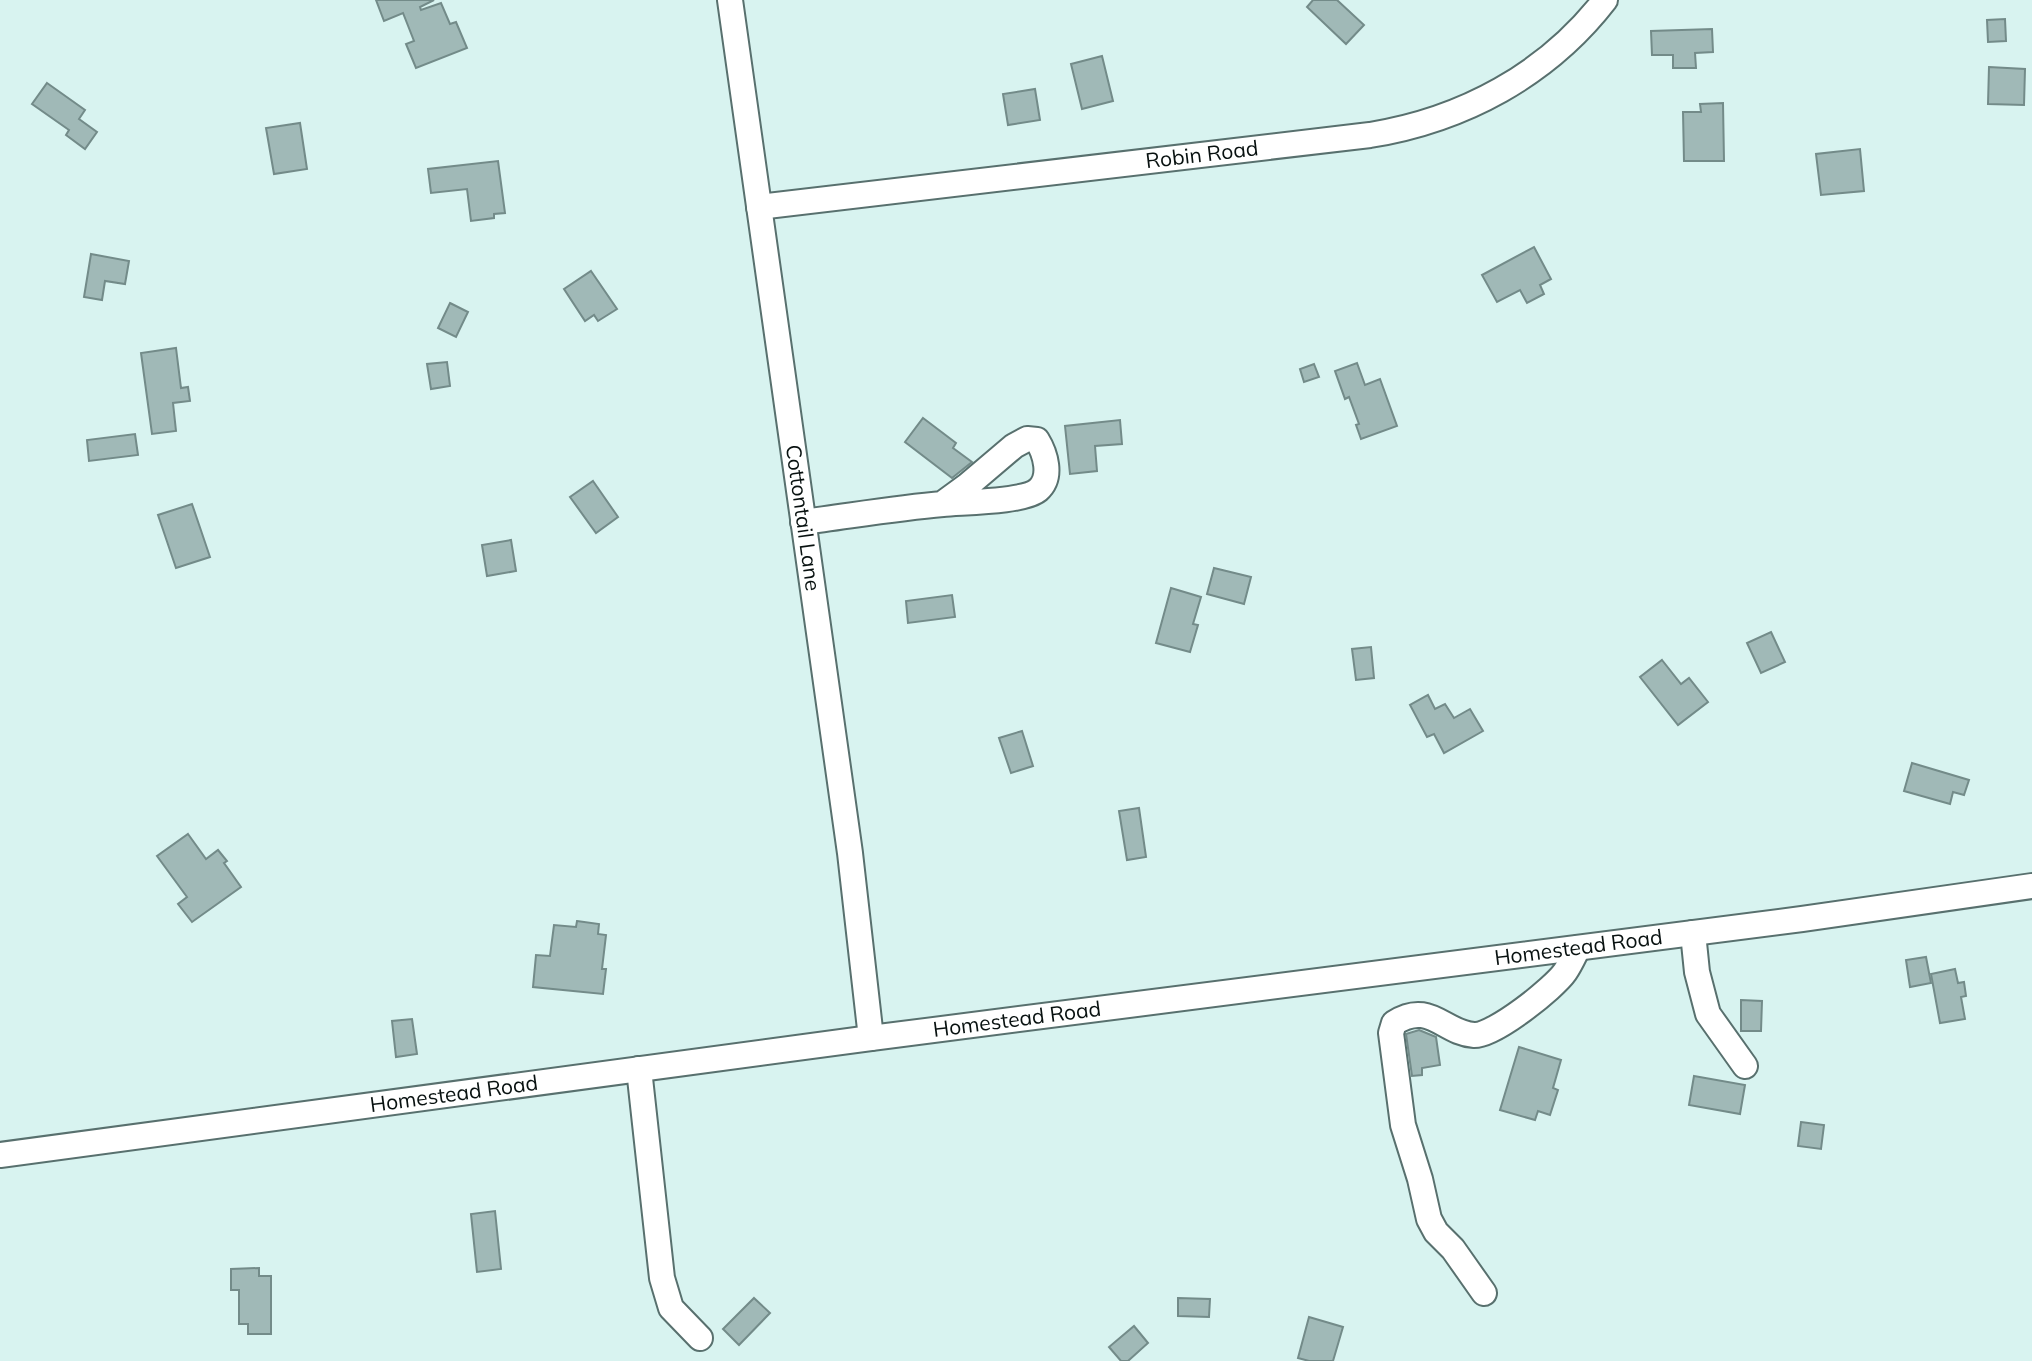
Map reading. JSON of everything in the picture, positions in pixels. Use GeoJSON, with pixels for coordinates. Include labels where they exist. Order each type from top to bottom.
{"type":"FeatureCollection","features":[{"type":"Feature","properties":{"kind":"street","name":"Cottontail Lane"},"geometry":{"type":"LineString","coordinates":[[730,0],[850,853],[872,1038]]}},
{"type":"Feature","properties":{"kind":"street","name":"Robin Road"},"geometry":{"type":"LineString","coordinates":[[759,207],[1370,135],[1409,128],[1474,105],[1543,63],[1583,26],[1605,0]]}},
{"type":"Feature","properties":{"kind":"street"},"geometry":{"type":"LineString","coordinates":[[803,522],[942,504]]}},
{"type":"Feature","properties":{"kind":"street","name":"Homestead Road"},"geometry":{"type":"LineString","coordinates":[[0,1154],[872,1038],[1693,933],[2032,886]]}},
{"type":"Feature","properties":{"kind":"street"},"geometry":{"type":"LineString","coordinates":[[1693,933],[1697,972],[1708,1014],[1745,1066]]}},
{"type":"Feature","properties":{"kind":"street"},"geometry":{"type":"LineString","coordinates":[[1484,1293],[1453,1249],[1436,1232],[1430,1219],[1403,1125],[1391,1033],[1394,1023],[1406,1016],[1420,1015],[1440,1020],[1455,1029],[1474,1035],[1491,1032],[1531,1003],[1565,973],[1578,948]]}},
{"type":"Feature","properties":{"kind":"street"},"geometry":{"type":"LineString","coordinates":[[639,1069],[662,1278],[671,1308],[700,1338]]}},
{"type":"Feature","properties":{"kind":"building"},"geometry":{"type":"Polygon","coordinates":[[[376,0],[434,0],[420,7],[421,10],[441,3],[450,24],[456,22],[467,48],[416,68],[406,44],[414,41],[403,13],[384,21],[376,0]]]}},
{"type":"Feature","properties":{"kind":"building"},"geometry":{"type":"Polygon","coordinates":[[[1313,0],[1337,0],[1364,25],[1346,44],[1307,7],[1313,0]]]}},
{"type":"Feature","properties":{"kind":"building"},"geometry":{"type":"Polygon","coordinates":[[[2005,19],[2006,41],[1988,42],[1987,20],[2005,19]]]}},
{"type":"Feature","properties":{"kind":"building"},"geometry":{"type":"Polygon","coordinates":[[[1712,29],[1713,52],[1695,53],[1696,68],[1673,68],[1673,55],[1652,55],[1651,31],[1712,29]]]}},
{"type":"Feature","properties":{"kind":"building"},"geometry":{"type":"Polygon","coordinates":[[[1102,56],[1113,101],[1082,109],[1071,64],[1102,56]]]}},
{"type":"Feature","properties":{"kind":"building"},"geometry":{"type":"Polygon","coordinates":[[[1989,67],[2025,69],[2024,105],[1988,104],[1989,67]]]}},
{"type":"Feature","properties":{"kind":"building"},"geometry":{"type":"Polygon","coordinates":[[[47,83],[85,110],[79,119],[97,132],[85,149],[66,135],[69,130],[32,104],[47,83]]]}},
{"type":"Feature","properties":{"kind":"building"},"geometry":{"type":"Polygon","coordinates":[[[1035,89],[1040,120],[1008,125],[1003,94],[1035,89]]]}},
{"type":"Feature","properties":{"kind":"building"},"geometry":{"type":"Polygon","coordinates":[[[1723,103],[1724,161],[1684,161],[1683,112],[1701,112],[1700,104],[1723,103]]]}},
{"type":"Feature","properties":{"kind":"building"},"geometry":{"type":"Polygon","coordinates":[[[300,123],[307,169],[274,174],[266,128],[300,123]]]}},
{"type":"Feature","properties":{"kind":"building"},"geometry":{"type":"Polygon","coordinates":[[[1860,149],[1864,191],[1821,195],[1816,154],[1860,149]]]}},
{"type":"Feature","properties":{"kind":"building"},"geometry":{"type":"Polygon","coordinates":[[[498,161],[505,213],[494,214],[494,218],[471,221],[467,189],[431,193],[428,169],[498,161]]]}},
{"type":"Feature","properties":{"kind":"building"},"geometry":{"type":"Polygon","coordinates":[[[1534,247],[1551,279],[1540,285],[1544,294],[1527,303],[1520,290],[1497,302],[1482,275],[1534,247]]]}},
{"type":"Feature","properties":{"kind":"building"},"geometry":{"type":"Polygon","coordinates":[[[91,254],[129,261],[125,284],[105,281],[102,300],[84,297],[91,254]]]}},
{"type":"Feature","properties":{"kind":"building"},"geometry":{"type":"Polygon","coordinates":[[[591,271],[617,309],[598,321],[594,315],[585,321],[564,289],[591,271]]]}},
{"type":"Feature","properties":{"kind":"building"},"geometry":{"type":"Polygon","coordinates":[[[450,303],[468,312],[456,337],[438,328],[450,303]]]}},
{"type":"Feature","properties":{"kind":"building"},"geometry":{"type":"Polygon","coordinates":[[[176,348],[181,388],[188,387],[190,401],[173,403],[176,431],[152,434],[141,353],[176,348]]]}},
{"type":"Feature","properties":{"kind":"building"},"geometry":{"type":"Polygon","coordinates":[[[447,362],[450,386],[431,389],[427,364],[447,362]]]}},
{"type":"Feature","properties":{"kind":"building"},"geometry":{"type":"Polygon","coordinates":[[[1357,363],[1365,385],[1380,379],[1397,426],[1361,439],[1356,425],[1359,424],[1349,397],[1345,399],[1335,371],[1357,363]]]}},
{"type":"Feature","properties":{"kind":"building"},"geometry":{"type":"Polygon","coordinates":[[[1314,364],[1319,377],[1304,382],[1300,369],[1314,364]]]}},
{"type":"Feature","properties":{"kind":"building"},"geometry":{"type":"Polygon","coordinates":[[[923,418],[956,443],[953,448],[972,462],[952,478],[905,442],[923,418]]]}},
{"type":"Feature","properties":{"kind":"building"},"geometry":{"type":"Polygon","coordinates":[[[1120,420],[1122,444],[1095,446],[1097,471],[1070,474],[1065,426],[1120,420]]]}},
{"type":"Feature","properties":{"kind":"building"},"geometry":{"type":"Polygon","coordinates":[[[135,434],[138,455],[89,461],[87,440],[135,434]]]}},
{"type":"Feature","properties":{"kind":"building"},"geometry":{"type":"Polygon","coordinates":[[[593,481],[618,517],[596,533],[570,497],[593,481]]]}},
{"type":"Feature","properties":{"kind":"building"},"geometry":{"type":"Polygon","coordinates":[[[192,504],[210,557],[176,568],[158,515],[192,504]]]}},
{"type":"Feature","properties":{"kind":"building"},"geometry":{"type":"Polygon","coordinates":[[[511,540],[516,571],[487,576],[482,545],[511,540]]]}},
{"type":"Feature","properties":{"kind":"building"},"geometry":{"type":"Polygon","coordinates":[[[1214,568],[1251,577],[1244,604],[1207,594],[1214,568]]]}},
{"type":"Feature","properties":{"kind":"building"},"geometry":{"type":"Polygon","coordinates":[[[1171,588],[1201,597],[1193,624],[1198,625],[1190,652],[1156,643],[1171,588]]]}},
{"type":"Feature","properties":{"kind":"building"},"geometry":{"type":"Polygon","coordinates":[[[952,595],[955,617],[908,623],[906,601],[952,595]]]}},
{"type":"Feature","properties":{"kind":"building"},"geometry":{"type":"Polygon","coordinates":[[[1771,632],[1785,662],[1761,673],[1747,643],[1771,632]]]}},
{"type":"Feature","properties":{"kind":"building"},"geometry":{"type":"Polygon","coordinates":[[[1371,647],[1374,678],[1356,680],[1352,649],[1371,647]]]}},
{"type":"Feature","properties":{"kind":"building"},"geometry":{"type":"Polygon","coordinates":[[[1662,660],[1681,684],[1689,678],[1708,702],[1678,725],[1640,677],[1662,660]]]}},
{"type":"Feature","properties":{"kind":"building"},"geometry":{"type":"Polygon","coordinates":[[[1428,695],[1435,709],[1445,704],[1454,718],[1470,709],[1483,731],[1444,753],[1434,734],[1427,737],[1410,705],[1428,695]]]}},
{"type":"Feature","properties":{"kind":"building"},"geometry":{"type":"Polygon","coordinates":[[[1022,731],[1033,766],[1011,773],[999,738],[1022,731]]]}},
{"type":"Feature","properties":{"kind":"building"},"geometry":{"type":"Polygon","coordinates":[[[1912,763],[1969,780],[1964,795],[1953,792],[1950,804],[1904,791],[1912,763]]]}},
{"type":"Feature","properties":{"kind":"building"},"geometry":{"type":"Polygon","coordinates":[[[1139,808],[1146,857],[1127,860],[1119,811],[1139,808]]]}},
{"type":"Feature","properties":{"kind":"building"},"geometry":{"type":"Polygon","coordinates":[[[188,834],[206,859],[218,850],[241,887],[192,922],[178,904],[187,897],[157,856],[188,834]]]}},
{"type":"Feature","properties":{"kind":"building"},"geometry":{"type":"Polygon","coordinates":[[[577,921],[599,924],[598,934],[606,935],[602,969],[606,969],[603,994],[533,987],[536,955],[550,956],[554,925],[576,927],[577,921]]]}},
{"type":"Feature","properties":{"kind":"building"},"geometry":{"type":"Polygon","coordinates":[[[1926,957],[1931,983],[1910,987],[1906,960],[1926,957]]]}},
{"type":"Feature","properties":{"kind":"building"},"geometry":{"type":"Polygon","coordinates":[[[1955,969],[1958,983],[1964,982],[1966,996],[1961,997],[1965,1019],[1940,1023],[1931,974],[1955,969]]]}},
{"type":"Feature","properties":{"kind":"building"},"geometry":{"type":"Polygon","coordinates":[[[1741,1000],[1762,1001],[1761,1031],[1741,1031],[1741,1000]]]}},
{"type":"Feature","properties":{"kind":"building"},"geometry":{"type":"Polygon","coordinates":[[[412,1019],[417,1054],[396,1057],[392,1021],[412,1019]]]}},
{"type":"Feature","properties":{"kind":"building"},"geometry":{"type":"Polygon","coordinates":[[[1419,1030],[1436,1037],[1440,1065],[1422,1068],[1422,1075],[1412,1076],[1406,1034],[1419,1030]]]}},
{"type":"Feature","properties":{"kind":"building"},"geometry":{"type":"Polygon","coordinates":[[[1519,1047],[1561,1060],[1553,1088],[1558,1090],[1550,1115],[1538,1111],[1535,1120],[1500,1110],[1519,1047]]]}},
{"type":"Feature","properties":{"kind":"building"},"geometry":{"type":"Polygon","coordinates":[[[1694,1076],[1745,1085],[1740,1114],[1689,1105],[1694,1076]]]}},
{"type":"Feature","properties":{"kind":"building"},"geometry":{"type":"Polygon","coordinates":[[[1801,1122],[1824,1125],[1821,1149],[1798,1146],[1801,1122]]]}},
{"type":"Feature","properties":{"kind":"building"},"geometry":{"type":"Polygon","coordinates":[[[495,1211],[501,1269],[477,1272],[471,1214],[495,1211]]]}},
{"type":"Feature","properties":{"kind":"building"},"geometry":{"type":"Polygon","coordinates":[[[259,1268],[259,1276],[271,1276],[271,1334],[248,1334],[248,1324],[239,1324],[239,1290],[231,1290],[231,1269],[259,1268]]]}},
{"type":"Feature","properties":{"kind":"building"},"geometry":{"type":"Polygon","coordinates":[[[754,1298],[770,1313],[739,1345],[723,1329],[754,1298]]]}},
{"type":"Feature","properties":{"kind":"building"},"geometry":{"type":"Polygon","coordinates":[[[1178,1298],[1210,1299],[1209,1317],[1178,1316],[1178,1298]]]}},
{"type":"Feature","properties":{"kind":"building"},"geometry":{"type":"Polygon","coordinates":[[[1309,1317],[1343,1327],[1333,1361],[1298,1358],[1309,1317]]]}},
{"type":"Feature","properties":{"kind":"building"},"geometry":{"type":"Polygon","coordinates":[[[1134,1326],[1148,1343],[1128,1361],[1121,1361],[1109,1347],[1134,1326]]]}}]}
